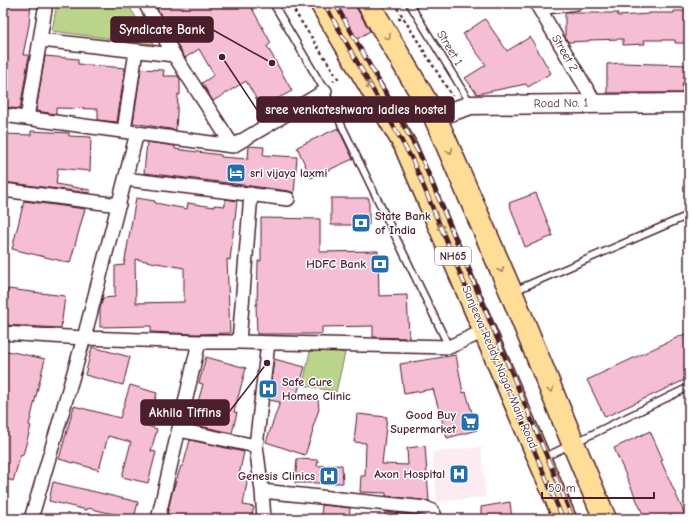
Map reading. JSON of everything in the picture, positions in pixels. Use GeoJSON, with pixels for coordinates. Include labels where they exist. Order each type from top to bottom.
{"type":"FeatureCollection","features":[{"type":"Feature","properties":{"kind":"highway","name":"Sanjeeva Reddy Nagar Main Road"},"geometry":{"type":"LineString","coordinates":[[321,3],[405,145],[565,519]]}},
{"type":"Feature","properties":{"kind":"highway"},"geometry":{"type":"LineString","coordinates":[[368,3],[435,117],[511,292],[572,443],[606,519]]}},
{"type":"Feature","properties":{"kind":"street"},"geometry":{"type":"LineString","coordinates":[[27,118],[46,3]]}},
{"type":"Feature","properties":{"kind":"street"},"geometry":{"type":"LineString","coordinates":[[145,3],[174,55],[233,146]]}},
{"type":"Feature","properties":{"kind":"street"},"geometry":{"type":"LineString","coordinates":[[538,5],[577,3]]}},
{"type":"Feature","properties":{"kind":"street","name":"Street 2"},"geometry":{"type":"LineString","coordinates":[[538,5],[595,103]]}},
{"type":"Feature","properties":{"kind":"street"},"geometry":{"type":"LineString","coordinates":[[41,40],[174,55]]}},
{"type":"Feature","properties":{"kind":"street"},"geometry":{"type":"LineString","coordinates":[[124,132],[136,51]]}},
{"type":"Feature","properties":{"kind":"street"},"geometry":{"type":"LineString","coordinates":[[3,115],[233,146],[325,91]]}},
{"type":"Feature","properties":{"kind":"street","name":"Road No. 1"},"geometry":{"type":"LineString","coordinates":[[435,117],[466,107],[689,102]]}},
{"type":"Feature","properties":{"kind":"street"},"geometry":{"type":"LineString","coordinates":[[31,519],[84,338],[137,134]]}},
{"type":"Feature","properties":{"kind":"street"},"geometry":{"type":"LineString","coordinates":[[125,179],[288,199]]}},
{"type":"Feature","properties":{"kind":"street"},"geometry":{"type":"LineString","coordinates":[[3,190],[119,205]]}},
{"type":"Feature","properties":{"kind":"street"},"geometry":{"type":"LineString","coordinates":[[239,342],[250,194]]}},
{"type":"Feature","properties":{"kind":"street"},"geometry":{"type":"LineString","coordinates":[[3,333],[84,338],[199,342],[449,347],[484,331]]}},
{"type":"Feature","properties":{"kind":"street"},"geometry":{"type":"LineString","coordinates":[[158,519],[199,342]]}},
{"type":"Feature","properties":{"kind":"street"},"geometry":{"type":"LineString","coordinates":[[264,519],[256,446],[268,343]]}},
{"type":"Feature","properties":{"kind":"street"},"geometry":{"type":"LineString","coordinates":[[179,430],[256,446]]}},
{"type":"Feature","properties":{"kind":"street"},"geometry":{"type":"LineString","coordinates":[[262,491],[426,508],[431,509],[435,514],[435,519]]}},
{"type":"Feature","properties":{"kind":"lane"},"geometry":{"type":"LineString","coordinates":[[273,3],[325,91],[449,347]]}},
{"type":"Feature","properties":{"kind":"lane","name":"Street 1"},"geometry":{"type":"LineString","coordinates":[[410,3],[466,107]]}},
{"type":"Feature","properties":{"kind":"lane"},"geometry":{"type":"LineString","coordinates":[[511,292],[689,215]]}},
{"type":"Feature","properties":{"kind":"lane"},"geometry":{"type":"LineString","coordinates":[[540,460],[689,387]]}},
{"type":"Feature","properties":{"kind":"path"},"geometry":{"type":"LineString","coordinates":[[295,3],[290,4],[338,78]]}},
{"type":"Feature","properties":{"kind":"path"},"geometry":{"type":"LineString","coordinates":[[394,3],[466,107]]}},
{"type":"Feature","properties":{"kind":"path"},"geometry":{"type":"LineString","coordinates":[[395,14],[399,20],[404,19]]}},
{"type":"Feature","properties":{"kind":"shaded area","name":"Axon Hospital"},"geometry":{"type":"Polygon","coordinates":[[[481,447],[486,497],[437,502],[432,452],[481,447]]]}},
{"type":"Feature","properties":{"kind":"green space"},"geometry":{"type":"Polygon","coordinates":[[[57,3],[127,3],[153,44],[52,31],[57,3]]]}},
{"type":"Feature","properties":{"kind":"green space"},"geometry":{"type":"Polygon","coordinates":[[[311,346],[345,353],[336,392],[303,385],[311,346]]]}},
{"type":"Feature","properties":{"kind":"building"},"geometry":{"type":"Polygon","coordinates":[[[3,3],[31,3],[29,25],[23,55],[29,55],[20,109],[3,107],[3,3]]]}},
{"type":"Feature","properties":{"kind":"building"},"geometry":{"type":"Polygon","coordinates":[[[154,3],[249,3],[271,43],[267,46],[292,91],[261,107],[246,81],[213,101],[202,83],[214,75],[199,49],[185,58],[154,3]]]}},
{"type":"Feature","properties":{"kind":"building"},"geometry":{"type":"Polygon","coordinates":[[[336,3],[356,3],[357,9],[370,31],[357,39],[336,3]]]}},
{"type":"Feature","properties":{"kind":"building"},"geometry":{"type":"Polygon","coordinates":[[[674,11],[689,11],[689,43],[675,43],[675,40],[644,40],[645,44],[623,45],[623,39],[568,42],[565,37],[565,13],[618,13],[618,16],[649,13],[674,13],[674,11]]]}},
{"type":"Feature","properties":{"kind":"building"},"geometry":{"type":"Polygon","coordinates":[[[485,19],[507,51],[530,37],[551,73],[528,87],[526,84],[477,94],[465,78],[486,65],[463,34],[485,19]]]}},
{"type":"Feature","properties":{"kind":"building"},"geometry":{"type":"Polygon","coordinates":[[[45,56],[78,59],[78,64],[125,68],[117,122],[98,120],[98,109],[56,108],[56,114],[36,111],[45,56]]]}},
{"type":"Feature","properties":{"kind":"building"},"geometry":{"type":"Polygon","coordinates":[[[607,64],[689,65],[689,83],[682,83],[683,93],[607,93],[607,64]]]}},
{"type":"Feature","properties":{"kind":"building"},"geometry":{"type":"Polygon","coordinates":[[[141,69],[164,70],[163,76],[178,76],[180,79],[180,95],[178,94],[176,130],[133,123],[141,69]]]}},
{"type":"Feature","properties":{"kind":"building"},"geometry":{"type":"Polygon","coordinates":[[[338,128],[353,159],[311,178],[297,147],[338,128]]]}},
{"type":"Feature","properties":{"kind":"building"},"geometry":{"type":"Polygon","coordinates":[[[31,131],[69,133],[69,136],[91,137],[90,171],[58,168],[56,184],[90,190],[90,193],[3,182],[3,134],[31,135],[31,131]]]}},
{"type":"Feature","properties":{"kind":"building"},"geometry":{"type":"Polygon","coordinates":[[[147,142],[175,146],[175,149],[221,155],[221,157],[248,159],[249,146],[264,147],[263,155],[297,157],[294,193],[289,191],[144,173],[147,142]]]}},
{"type":"Feature","properties":{"kind":"building"},"geometry":{"type":"Polygon","coordinates":[[[536,193],[553,236],[525,247],[509,203],[536,193]]]}},
{"type":"Feature","properties":{"kind":"building"},"geometry":{"type":"Polygon","coordinates":[[[136,198],[187,209],[188,203],[214,207],[214,205],[225,206],[225,199],[237,201],[230,260],[227,259],[230,333],[196,334],[151,332],[151,326],[100,327],[100,308],[103,298],[115,297],[115,266],[124,265],[136,198]],[[135,259],[136,303],[184,302],[184,268],[135,259]]]}},
{"type":"Feature","properties":{"kind":"building"},"geometry":{"type":"Polygon","coordinates":[[[331,198],[369,198],[369,225],[331,225],[331,198]]]}},
{"type":"Feature","properties":{"kind":"building"},"geometry":{"type":"Polygon","coordinates":[[[24,201],[85,209],[70,263],[12,249],[24,201]]]}},
{"type":"Feature","properties":{"kind":"building"},"geometry":{"type":"Polygon","coordinates":[[[261,218],[320,219],[320,252],[378,251],[379,296],[407,295],[409,338],[373,337],[373,326],[322,327],[322,334],[257,334],[256,304],[258,261],[261,261],[261,218]]]}},
{"type":"Feature","properties":{"kind":"building"},"geometry":{"type":"Polygon","coordinates":[[[8,289],[65,296],[61,328],[3,325],[8,289]]]}},
{"type":"Feature","properties":{"kind":"building"},"geometry":{"type":"Polygon","coordinates":[[[689,332],[689,378],[605,417],[587,380],[689,332]]]}},
{"type":"Feature","properties":{"kind":"building"},"geometry":{"type":"Polygon","coordinates":[[[92,347],[130,357],[123,385],[85,375],[92,347]]]}},
{"type":"Feature","properties":{"kind":"building"},"geometry":{"type":"Polygon","coordinates":[[[3,350],[45,359],[29,425],[31,426],[23,455],[21,454],[13,481],[3,478],[3,350]]]}},
{"type":"Feature","properties":{"kind":"building"},"geometry":{"type":"Polygon","coordinates":[[[456,355],[463,393],[466,392],[477,430],[447,438],[433,389],[404,394],[400,364],[456,355]]]}},
{"type":"Feature","properties":{"kind":"building"},"geometry":{"type":"Polygon","coordinates":[[[206,357],[246,368],[234,412],[237,413],[232,433],[195,425],[192,423],[203,384],[199,383],[206,357]]]}},
{"type":"Feature","properties":{"kind":"building"},"geometry":{"type":"Polygon","coordinates":[[[274,359],[305,367],[297,394],[318,400],[319,409],[305,455],[266,442],[280,402],[269,400],[274,359]]]}},
{"type":"Feature","properties":{"kind":"building"},"geometry":{"type":"Polygon","coordinates":[[[130,385],[157,393],[148,426],[157,429],[151,451],[156,452],[148,483],[122,477],[131,442],[108,436],[99,470],[59,459],[74,406],[120,418],[130,385]]]}},
{"type":"Feature","properties":{"kind":"building"},"geometry":{"type":"Polygon","coordinates":[[[357,414],[387,417],[382,464],[408,465],[407,448],[425,446],[429,501],[386,496],[386,493],[360,492],[361,476],[365,476],[366,443],[354,442],[357,414]]]}},
{"type":"Feature","properties":{"kind":"building"},"geometry":{"type":"Polygon","coordinates":[[[650,431],[663,460],[661,461],[687,519],[645,519],[614,448],[650,431]]]}},
{"type":"Feature","properties":{"kind":"building"},"geometry":{"type":"Polygon","coordinates":[[[190,440],[244,452],[239,475],[248,477],[243,505],[254,507],[251,519],[166,519],[172,493],[181,466],[183,466],[190,440]]]}},
{"type":"Feature","properties":{"kind":"building"},"geometry":{"type":"Polygon","coordinates":[[[297,459],[318,460],[317,466],[342,465],[343,483],[295,483],[297,459]]]}},
{"type":"Feature","properties":{"kind":"building"},"geometry":{"type":"Polygon","coordinates":[[[53,482],[138,502],[134,519],[88,508],[87,510],[49,501],[53,482]]]}},
{"type":"Feature","properties":{"kind":"building"},"geometry":{"type":"Polygon","coordinates":[[[510,502],[512,519],[481,519],[481,507],[510,502]]]}},
{"type":"Feature","properties":{"kind":"building"},"geometry":{"type":"Polygon","coordinates":[[[322,505],[350,508],[349,519],[321,519],[322,505]]]}},
{"type":"Feature","properties":{"kind":"building"},"geometry":{"type":"Polygon","coordinates":[[[385,512],[421,516],[421,519],[385,519],[385,512]]]}},
{"type":"Feature","properties":{"kind":"railway"},"geometry":{"type":"LineString","coordinates":[[324,3],[413,161],[563,519]]}},
{"type":"Feature","properties":{"kind":"railway"},"geometry":{"type":"LineString","coordinates":[[335,3],[421,157],[573,519]]}},
{"type":"Feature","properties":{"kind":"place","name":"sree venkateshwara ladies hostel"},"geometry":{"type":"Point","coordinates":[222,57]}},
{"type":"Feature","properties":{"kind":"place","name":"Syndicate Bank"},"geometry":{"type":"Point","coordinates":[272,63]}},
{"type":"Feature","properties":{"kind":"place","name":"sri vijaya laxmi"},"geometry":{"type":"Point","coordinates":[236,173]}},
{"type":"Feature","properties":{"kind":"place","name":"State Bank of India"},"geometry":{"type":"Point","coordinates":[361,223]}},
{"type":"Feature","properties":{"kind":"place","name":"HDFC Bank"},"geometry":{"type":"Point","coordinates":[380,264]}},
{"type":"Feature","properties":{"kind":"place","name":"Akhila Tiffins"},"geometry":{"type":"Point","coordinates":[267,363]}},
{"type":"Feature","properties":{"kind":"place","name":"Safe Cure Homeo Clinic"},"geometry":{"type":"Point","coordinates":[268,389]}},
{"type":"Feature","properties":{"kind":"place","name":"Good Buy Supermarket"},"geometry":{"type":"Point","coordinates":[470,422]}},
{"type":"Feature","properties":{"kind":"place","name":"Axon Hospital"},"geometry":{"type":"Point","coordinates":[459,474]}},
{"type":"Feature","properties":{"kind":"place","name":"Genesis Clinics"},"geometry":{"type":"Point","coordinates":[329,476]}}]}
